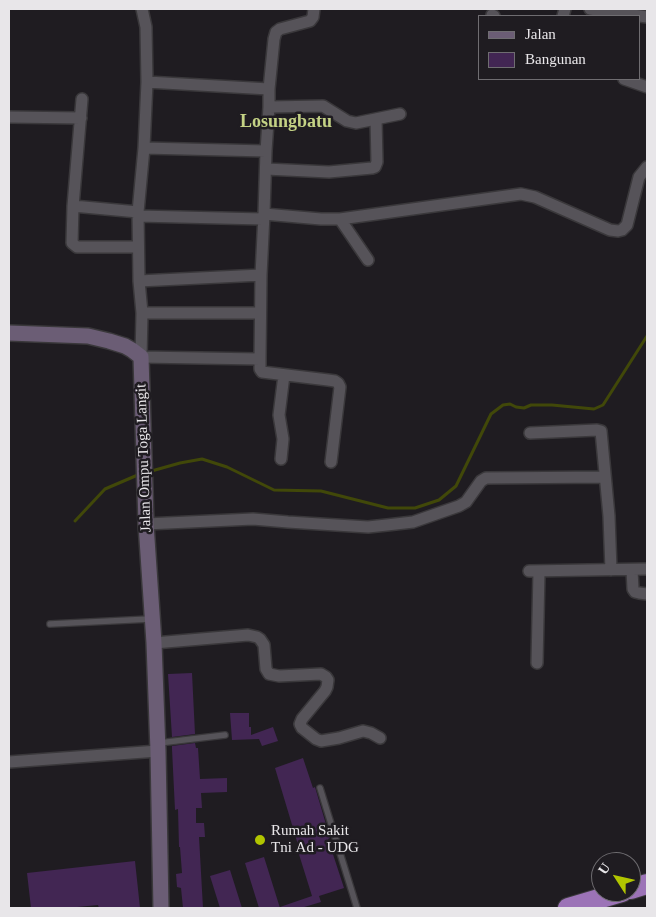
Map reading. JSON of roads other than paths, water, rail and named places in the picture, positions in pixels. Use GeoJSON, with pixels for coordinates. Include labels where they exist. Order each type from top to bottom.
{"type":"FeatureCollection","features":[{"type":"Feature","properties":{"kind":"highway"},"geometry":{"type":"LineString","coordinates":[[568,908],[596,902]]}},
{"type":"Feature","properties":{"kind":"main road"},"geometry":{"type":"LineString","coordinates":[[9,333],[88,336],[125,346],[141,357]]}},
{"type":"Feature","properties":{"kind":"main road","name":"Jalan Ompu Toga Langit"},"geometry":{"type":"LineString","coordinates":[[141,357],[146,524],[154,644],[158,747],[161,908]]}},
{"type":"Feature","properties":{"kind":"street","name":"Jalan Ompu Toga Langit"},"geometry":{"type":"LineString","coordinates":[[141,357],[142,313],[139,281],[138,214],[148,82],[146,28],[142,9]]}},
{"type":"Feature","properties":{"kind":"street"},"geometry":{"type":"LineString","coordinates":[[314,9],[313,17],[310,21],[276,32],[274,38],[266,151],[261,275],[260,370],[262,372],[337,382],[339,385],[331,462]]}},
{"type":"Feature","properties":{"kind":"street"},"geometry":{"type":"LineString","coordinates":[[590,9],[633,15]]}},
{"type":"Feature","properties":{"kind":"street"},"geometry":{"type":"LineString","coordinates":[[627,80],[647,87]]}},
{"type":"Feature","properties":{"kind":"street"},"geometry":{"type":"LineString","coordinates":[[148,82],[269,89]]}},
{"type":"Feature","properties":{"kind":"street"},"geometry":{"type":"LineString","coordinates":[[82,99],[73,206],[72,242],[75,246],[138,247]]}},
{"type":"Feature","properties":{"kind":"street"},"geometry":{"type":"LineString","coordinates":[[269,107],[322,106],[353,122],[400,114]]}},
{"type":"Feature","properties":{"kind":"street"},"geometry":{"type":"LineString","coordinates":[[9,117],[81,118]]}},
{"type":"Feature","properties":{"kind":"street"},"geometry":{"type":"LineString","coordinates":[[266,170],[329,172],[375,167],[377,162],[376,119]]}},
{"type":"Feature","properties":{"kind":"street"},"geometry":{"type":"LineString","coordinates":[[144,148],[266,151]]}},
{"type":"Feature","properties":{"kind":"street"},"geometry":{"type":"LineString","coordinates":[[73,206],[138,214],[340,219],[522,194],[535,197],[618,232],[627,225],[639,177],[647,167]]}},
{"type":"Feature","properties":{"kind":"street"},"geometry":{"type":"LineString","coordinates":[[340,219],[368,260]]}},
{"type":"Feature","properties":{"kind":"street"},"geometry":{"type":"LineString","coordinates":[[139,281],[261,275]]}},
{"type":"Feature","properties":{"kind":"street"},"geometry":{"type":"LineString","coordinates":[[142,313],[260,314]]}},
{"type":"Feature","properties":{"kind":"street"},"geometry":{"type":"LineString","coordinates":[[141,357],[260,360]]}},
{"type":"Feature","properties":{"kind":"street"},"geometry":{"type":"LineString","coordinates":[[281,460],[283,439],[279,414],[284,375]]}},
{"type":"Feature","properties":{"kind":"street"},"geometry":{"type":"LineString","coordinates":[[530,433],[599,430],[602,434],[610,516],[611,570]]}},
{"type":"Feature","properties":{"kind":"street"},"geometry":{"type":"LineString","coordinates":[[146,524],[253,519],[368,527],[412,522],[459,506],[466,502],[481,481],[486,478],[605,478]]}},
{"type":"Feature","properties":{"kind":"street"},"geometry":{"type":"LineString","coordinates":[[537,663],[534,572],[647,569]]}},
{"type":"Feature","properties":{"kind":"street"},"geometry":{"type":"LineString","coordinates":[[632,570],[633,589],[635,592],[647,594]]}},
{"type":"Feature","properties":{"kind":"street"},"geometry":{"type":"LineString","coordinates":[[154,644],[248,635],[257,637],[264,645],[266,669],[269,674],[279,676],[321,674],[328,680],[325,691],[302,719],[300,724],[302,728],[321,741],[363,731],[380,738]]}},
{"type":"Feature","properties":{"kind":"street"},"geometry":{"type":"LineString","coordinates":[[9,762],[158,747]]}},
{"type":"Feature","properties":{"kind":"lane"},"geometry":{"type":"LineString","coordinates":[[50,624],[151,619]]}},
{"type":"Feature","properties":{"kind":"lane"},"geometry":{"type":"LineString","coordinates":[[158,747],[226,735]]}},
{"type":"Feature","properties":{"kind":"lane"},"geometry":{"type":"LineString","coordinates":[[320,788],[357,908]]}},
{"type":"Feature","properties":{"kind":"waterway"},"geometry":{"type":"LineString","coordinates":[[148,472],[202,459],[227,467],[274,490],[321,491],[388,508],[415,508],[439,500],[456,486],[491,414],[503,405],[510,404],[524,408],[531,405],[552,405],[594,409],[603,405],[647,336]]}},
{"type":"Feature","properties":{"kind":"waterway"},"geometry":{"type":"LineString","coordinates":[[75,521],[105,489],[140,474]]}},
{"type":"Feature","properties":{"kind":"place","name":"Rumah Sakit Tni Ad - UDG"},"geometry":{"type":"Point","coordinates":[260,840]}},
{"type":"Feature","properties":{"kind":"district","name":"Losungbatu"},"geometry":{"type":"Point","coordinates":[286,122]}}]}
